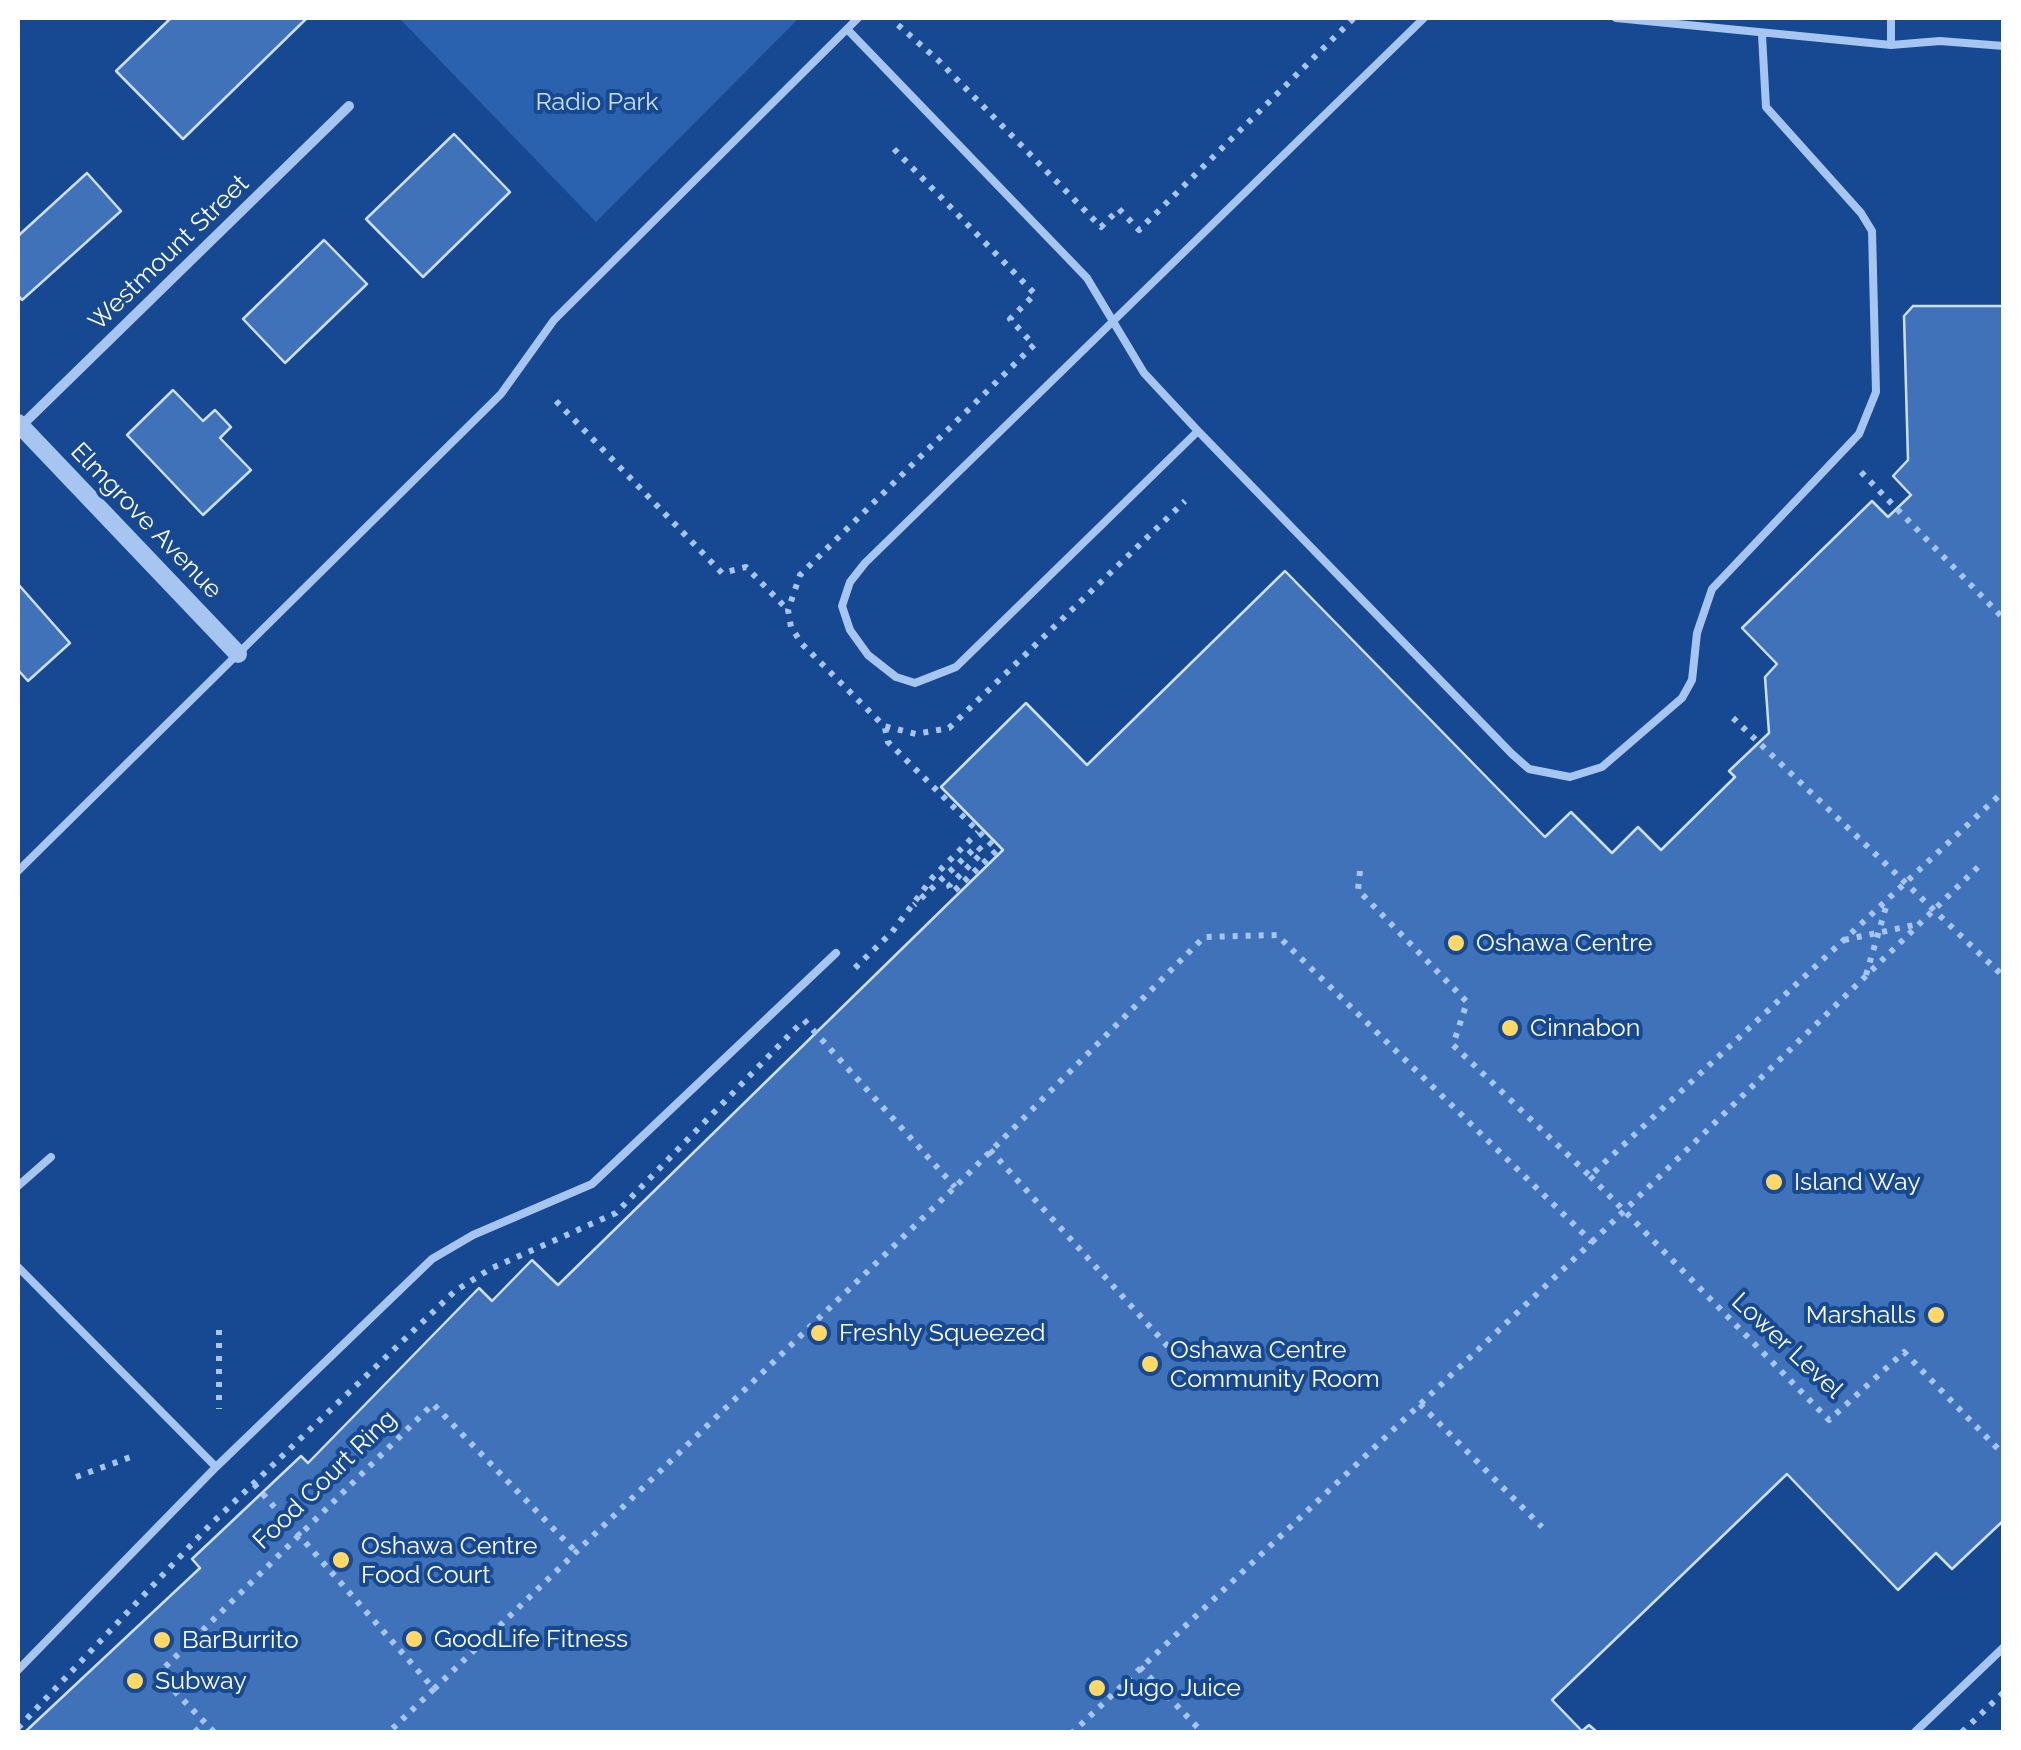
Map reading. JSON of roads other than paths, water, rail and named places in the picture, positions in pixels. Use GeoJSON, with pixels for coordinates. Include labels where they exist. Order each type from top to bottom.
{"type":"FeatureCollection","features":[{"type":"Feature","properties":{"kind":"street","name":"Westmount Street"},"geometry":{"type":"LineString","coordinates":[[19,426],[349,106]]}},
{"type":"Feature","properties":{"kind":"street","name":"Elmgrove Avenue"},"geometry":{"type":"LineString","coordinates":[[19,426],[238,654]]}},
{"type":"Feature","properties":{"kind":"lane"},"geometry":{"type":"LineString","coordinates":[[18,871],[501,394],[554,320],[858,18]]}},
{"type":"Feature","properties":{"kind":"lane"},"geometry":{"type":"LineString","coordinates":[[1198,431],[956,667],[915,683],[896,677],[868,656],[850,630],[842,606],[850,582],[865,563],[1424,18]]}},
{"type":"Feature","properties":{"kind":"lane"},"geometry":{"type":"LineString","coordinates":[[1616,18],[1892,45],[1940,41],[2004,46]]}},
{"type":"Feature","properties":{"kind":"lane"},"geometry":{"type":"LineString","coordinates":[[1891,18],[1892,45]]}},
{"type":"Feature","properties":{"kind":"lane"},"geometry":{"type":"LineString","coordinates":[[846,29],[1086,278],[1144,373],[1198,431],[1529,769],[1570,777],[1602,767],[1682,698],[1692,680],[1698,633],[1712,588],[1859,434],[1876,392],[1872,231],[1862,213],[1766,107],[1762,35]]}},
{"type":"Feature","properties":{"kind":"lane"},"geometry":{"type":"LineString","coordinates":[[18,1670],[216,1467],[432,1260],[472,1235],[592,1184],[836,953]]}},
{"type":"Feature","properties":{"kind":"lane"},"geometry":{"type":"LineString","coordinates":[[18,1186],[50,1157]]}},
{"type":"Feature","properties":{"kind":"lane"},"geometry":{"type":"LineString","coordinates":[[18,1267],[216,1467]]}},
{"type":"Feature","properties":{"kind":"lane"},"geometry":{"type":"LineString","coordinates":[[1915,1732],[2004,1647]]}},
{"type":"Feature","properties":{"kind":"place","name":"Oshawa Centre"},"geometry":{"type":"Point","coordinates":[1456,943]}},
{"type":"Feature","properties":{"kind":"place","name":"Cinnabon"},"geometry":{"type":"Point","coordinates":[1510,1028]}},
{"type":"Feature","properties":{"kind":"place","name":"Island Way"},"geometry":{"type":"Point","coordinates":[1774,1182]}},
{"type":"Feature","properties":{"kind":"place","name":"Marshalls"},"geometry":{"type":"Point","coordinates":[1936,1315]}},
{"type":"Feature","properties":{"kind":"place","name":"Freshly Squeezed"},"geometry":{"type":"Point","coordinates":[819,1333]}},
{"type":"Feature","properties":{"kind":"place","name":"Oshawa Centre Community Room"},"geometry":{"type":"Point","coordinates":[1150,1364]}},
{"type":"Feature","properties":{"kind":"place","name":"Oshawa Centre Food Court"},"geometry":{"type":"Point","coordinates":[341,1560]}},
{"type":"Feature","properties":{"kind":"place","name":"GoodLife Fitness"},"geometry":{"type":"Point","coordinates":[414,1639]}},
{"type":"Feature","properties":{"kind":"place","name":"BarBurrito"},"geometry":{"type":"Point","coordinates":[162,1640]}},
{"type":"Feature","properties":{"kind":"place","name":"Subway"},"geometry":{"type":"Point","coordinates":[135,1681]}},
{"type":"Feature","properties":{"kind":"place","name":"Jugo Juice"},"geometry":{"type":"Point","coordinates":[1097,1688]}},
{"type":"Feature","properties":{"kind":"park label","name":"Radio Park"},"geometry":{"type":"Point","coordinates":[597,102]}}]}
